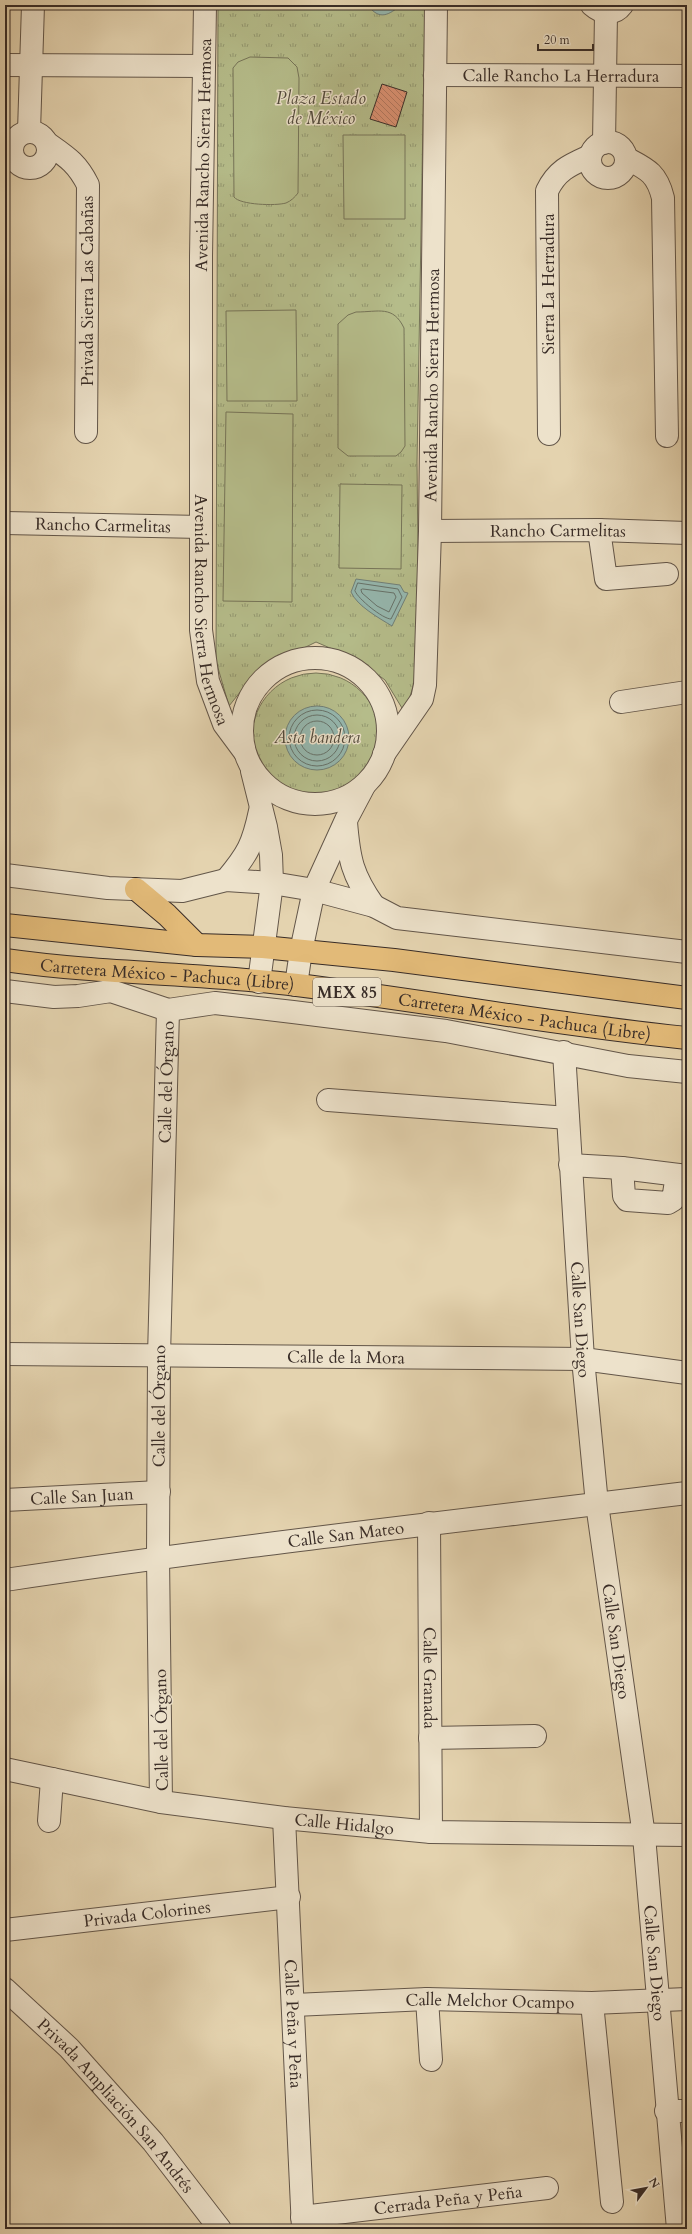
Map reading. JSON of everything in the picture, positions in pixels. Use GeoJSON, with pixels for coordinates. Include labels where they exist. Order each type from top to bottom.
{"type":"FeatureCollection","features":[{"type":"Feature","properties":{"kind":"main road"},"geometry":{"type":"LineString","coordinates":[[136,889],[167,915],[198,945]]}},
{"type":"Feature","properties":{"kind":"main road","name":"Carretera México - Pachuca (Libre)"},"geometry":{"type":"LineString","coordinates":[[5,925],[198,945],[263,947],[402,961],[687,998]]}},
{"type":"Feature","properties":{"kind":"main road","name":"Carretera México - Pachuca (Libre)"},"geometry":{"type":"LineString","coordinates":[[5,960],[112,981],[259,982],[296,985],[610,1030],[687,1038]]}},
{"type":"Feature","properties":{"kind":"street"},"geometry":{"type":"LineString","coordinates":[[32,5],[30,65],[38,137],[48,152],[45,160],[39,166],[30,168],[22,167],[16,162],[8,147],[18,135],[38,137]]}},
{"type":"Feature","properties":{"kind":"street","name":"Avenida Rancho Sierra Hermosa"},"geometry":{"type":"LineString","coordinates":[[204,5],[201,256],[201,630],[208,681],[224,724],[247,759],[261,804],[271,855],[272,883],[259,982],[252,1008]]}},
{"type":"Feature","properties":{"kind":"street","name":"Avenida Rancho Sierra Hermosa"},"geometry":{"type":"LineString","coordinates":[[384,754],[422,699],[425,685],[430,531],[436,5]]}},
{"type":"Feature","properties":{"kind":"street"},"geometry":{"type":"LineString","coordinates":[[597,149],[614,143],[622,149],[626,158],[625,167],[620,174],[612,178],[603,177],[595,173],[591,165],[597,149],[606,75],[607,8]]}},
{"type":"Feature","properties":{"kind":"street"},"geometry":{"type":"LineString","coordinates":[[5,65],[204,66]]}},
{"type":"Feature","properties":{"kind":"street","name":"Calle Rancho La Herradura"},"geometry":{"type":"LineString","coordinates":[[435,75],[687,76]]}},
{"type":"Feature","properties":{"kind":"street","name":"Privada Sierra Las Cabañas"},"geometry":{"type":"LineString","coordinates":[[38,137],[70,159],[80,169],[88,185],[86,432]]}},
{"type":"Feature","properties":{"kind":"street","name":"Sierra La Herradura"},"geometry":{"type":"LineString","coordinates":[[549,434],[547,192],[553,179],[567,166],[597,149]]}},
{"type":"Feature","properties":{"kind":"street"},"geometry":{"type":"LineString","coordinates":[[626,158],[650,171],[660,184],[663,198],[667,436]]}},
{"type":"Feature","properties":{"kind":"street","name":"Rancho Carmelitas"},"geometry":{"type":"LineString","coordinates":[[5,523],[201,527]]}},
{"type":"Feature","properties":{"kind":"street"},"geometry":{"type":"LineString","coordinates":[[599,530],[606,579],[667,574]]}},
{"type":"Feature","properties":{"kind":"street","name":"Rancho Carmelitas"},"geometry":{"type":"LineString","coordinates":[[430,531],[599,530],[687,533]]}},
{"type":"Feature","properties":{"kind":"street"},"geometry":{"type":"LineString","coordinates":[[293,1012],[301,951],[314,890],[346,820],[364,786],[375,773],[384,754],[388,728],[382,702],[368,680],[347,664],[321,657],[293,660],[268,673],[250,695],[241,722],[247,759],[273,792],[304,804],[336,802],[364,786]]}},
{"type":"Feature","properties":{"kind":"street"},"geometry":{"type":"LineString","coordinates":[[621,702],[687,692]]}},
{"type":"Feature","properties":{"kind":"street"},"geometry":{"type":"LineString","coordinates":[[226,880],[244,859],[254,839],[261,804]]}},
{"type":"Feature","properties":{"kind":"street"},"geometry":{"type":"LineString","coordinates":[[346,820],[349,858],[360,886],[374,906]]}},
{"type":"Feature","properties":{"kind":"street"},"geometry":{"type":"LineString","coordinates":[[5,875],[108,888],[182,892],[226,880],[272,883],[314,890],[374,906],[397,918],[687,952]]}},
{"type":"Feature","properties":{"kind":"street"},"geometry":{"type":"LineString","coordinates":[[5,990],[54,997],[78,996],[112,981],[168,1010],[215,1003],[293,1012],[446,1031],[564,1052],[628,1066],[687,1072]]}},
{"type":"Feature","properties":{"kind":"street"},"geometry":{"type":"LineString","coordinates":[[446,1031],[447,1007]]}},
{"type":"Feature","properties":{"kind":"street","name":"Calle del Órgano"},"geometry":{"type":"LineString","coordinates":[[162,1802],[158,1557],[159,1356],[168,1010]]}},
{"type":"Feature","properties":{"kind":"street","name":"Calle San Diego"},"geometry":{"type":"LineString","coordinates":[[564,1052],[583,1359],[597,1504],[644,1836],[658,2000],[677,2111],[678,2229]]}},
{"type":"Feature","properties":{"kind":"street"},"geometry":{"type":"LineString","coordinates":[[328,1100],[568,1118]]}},
{"type":"Feature","properties":{"kind":"street"},"geometry":{"type":"LineString","coordinates":[[570,1165],[622,1168],[682,1175],[673,1200],[668,1203],[627,1200],[624,1196],[622,1168]]}},
{"type":"Feature","properties":{"kind":"street","name":"Calle de la Mora"},"geometry":{"type":"LineString","coordinates":[[5,1354],[583,1359],[687,1373]]}},
{"type":"Feature","properties":{"kind":"street","name":"Calle San Juan"},"geometry":{"type":"LineString","coordinates":[[5,1500],[159,1492]]}},
{"type":"Feature","properties":{"kind":"street","name":"Calle San Mateo"},"geometry":{"type":"LineString","coordinates":[[5,1580],[158,1557],[429,1523],[687,1493]]}},
{"type":"Feature","properties":{"kind":"street","name":"Calle Granada"},"geometry":{"type":"LineString","coordinates":[[429,1523],[431,1832]]}},
{"type":"Feature","properties":{"kind":"street"},"geometry":{"type":"LineString","coordinates":[[430,1738],[535,1736]]}},
{"type":"Feature","properties":{"kind":"street","name":"Calle Hidalgo"},"geometry":{"type":"LineString","coordinates":[[5,1769],[162,1802],[284,1818],[431,1832],[644,1836],[687,1835]]}},
{"type":"Feature","properties":{"kind":"street"},"geometry":{"type":"LineString","coordinates":[[49,1821],[52,1779]]}},
{"type":"Feature","properties":{"kind":"street","name":"Calle Peña y Peña"},"geometry":{"type":"LineString","coordinates":[[284,1818],[290,1897],[302,2223]]}},
{"type":"Feature","properties":{"kind":"street","name":"Privada Colorines"},"geometry":{"type":"LineString","coordinates":[[5,1930],[290,1897]]}},
{"type":"Feature","properties":{"kind":"street","name":"Privada Ampliación San Andrés"},"geometry":{"type":"LineString","coordinates":[[5,1989],[69,2048],[137,2125],[220,2229]]}},
{"type":"Feature","properties":{"kind":"street"},"geometry":{"type":"LineString","coordinates":[[427,1999],[431,2060]]}},
{"type":"Feature","properties":{"kind":"street","name":"Calle Melchor Ocampo"},"geometry":{"type":"LineString","coordinates":[[294,2005],[427,1999],[592,2003],[687,1999]]}},
{"type":"Feature","properties":{"kind":"street"},"geometry":{"type":"LineString","coordinates":[[592,2003],[612,2202]]}},
{"type":"Feature","properties":{"kind":"street","name":"Cerrada Peña y Peña"},"geometry":{"type":"LineString","coordinates":[[302,2223],[547,2188]]}},
{"type":"Feature","properties":{"kind":"green space","name":"Plaza Estado de México"},"geometry":{"type":"Polygon","coordinates":[[[218,5],[425,5],[417,462],[418,557],[415,680],[405,713],[385,680],[358,660],[316,642],[257,671],[229,706],[216,661],[218,5]]]}},
{"type":"Feature","properties":{"kind":"green space"},"geometry":{"type":"Polygon","coordinates":[[[250,57],[288,58],[297,67],[299,78],[298,193],[293,199],[286,203],[267,205],[243,202],[234,197],[233,68],[238,62],[250,57]]]}},
{"type":"Feature","properties":{"kind":"green space"},"geometry":{"type":"Polygon","coordinates":[[[343,135],[405,135],[405,219],[344,219],[343,135]]]}},
{"type":"Feature","properties":{"kind":"green space"},"geometry":{"type":"Polygon","coordinates":[[[296,310],[297,401],[227,401],[226,311],[296,310]]]}},
{"type":"Feature","properties":{"kind":"green space"},"geometry":{"type":"Polygon","coordinates":[[[384,311],[390,313],[400,321],[404,328],[405,446],[396,456],[348,456],[338,448],[338,324],[348,315],[356,312],[384,311]]]}},
{"type":"Feature","properties":{"kind":"green space"},"geometry":{"type":"Polygon","coordinates":[[[226,412],[293,414],[292,602],[223,601],[226,412]]]}},
{"type":"Feature","properties":{"kind":"green space"},"geometry":{"type":"Polygon","coordinates":[[[340,484],[402,485],[401,569],[339,568],[340,484]]]}},
{"type":"Feature","properties":{"kind":"green space","name":"Asta bandera"},"geometry":{"type":"Polygon","coordinates":[[[310,673],[322,673],[346,680],[357,687],[366,696],[375,712],[379,725],[379,749],[373,767],[366,778],[357,787],[346,794],[335,798],[322,801],[310,801],[286,794],[275,787],[266,778],[259,767],[255,756],[252,743],[252,731],[259,707],[266,696],[275,687],[286,680],[297,676],[310,673]]]}},
{"type":"Feature","properties":{"kind":"water"},"geometry":{"type":"Polygon","coordinates":[[[368,5],[401,5],[388,14],[380,15],[372,10],[368,5]]]}},
{"type":"Feature","properties":{"kind":"water"},"geometry":{"type":"Polygon","coordinates":[[[356,579],[400,585],[404,592],[408,593],[392,626],[369,611],[354,597],[351,592],[356,579]]]}},
{"type":"Feature","properties":{"kind":"water"},"geometry":{"type":"Polygon","coordinates":[[[311,706],[323,706],[340,715],[347,726],[349,738],[347,750],[340,761],[323,770],[311,770],[299,765],[290,756],[285,744],[285,732],[290,720],[299,711],[311,706]]]}},
{"type":"Feature","properties":{"kind":"building"},"geometry":{"type":"Polygon","coordinates":[[[382,84],[407,92],[396,127],[370,119],[382,84]]]}}]}
